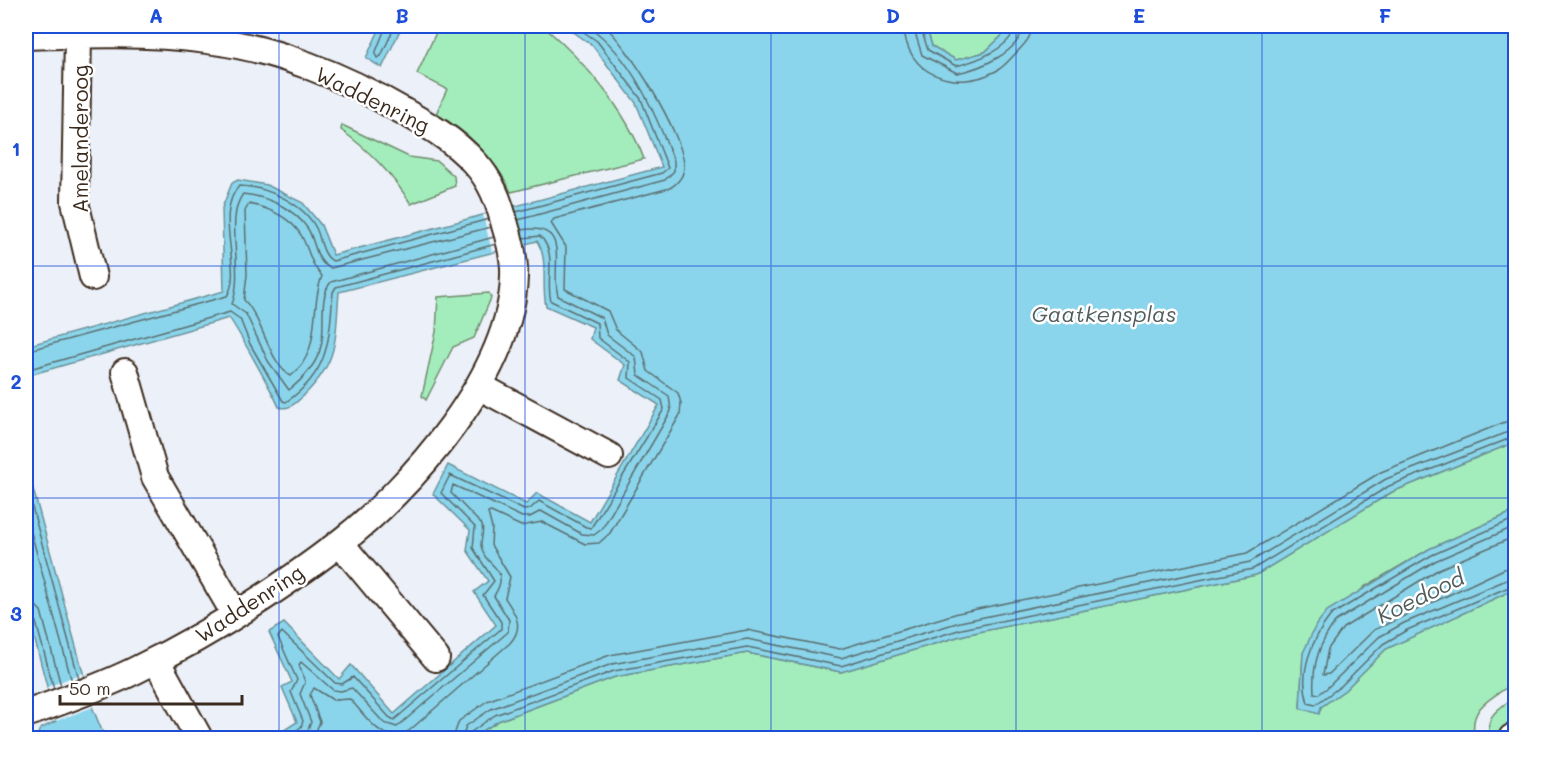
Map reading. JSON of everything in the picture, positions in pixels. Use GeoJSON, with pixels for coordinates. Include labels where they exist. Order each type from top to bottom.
{"type":"FeatureCollection","features":[{"type":"Feature","properties":{"kind":"street","name":"Waddenring"},"geometry":{"type":"LineString","coordinates":[[26,36],[78,34],[207,40],[250,48],[320,71],[389,103],[449,138],[488,180],[501,210],[511,247],[514,273],[511,301],[494,354],[478,386],[453,425],[416,472],[340,543],[235,614],[156,660],[88,692],[26,714]]}},
{"type":"Feature","properties":{"kind":"street","name":"Amelanderoog"},"geometry":{"type":"LineString","coordinates":[[78,34],[75,202],[93,277]]}},
{"type":"Feature","properties":{"kind":"street"},"geometry":{"type":"LineString","coordinates":[[125,372],[155,477],[235,614]]}},
{"type":"Feature","properties":{"kind":"street"},"geometry":{"type":"LineString","coordinates":[[478,386],[609,456]]}},
{"type":"Feature","properties":{"kind":"street"},"geometry":{"type":"LineString","coordinates":[[340,543],[436,658]]}},
{"type":"Feature","properties":{"kind":"street"},"geometry":{"type":"LineString","coordinates":[[156,660],[199,738]]}},
{"type":"Feature","properties":{"kind":"green space"},"geometry":{"type":"Polygon","coordinates":[[[439,26],[543,26],[602,86],[626,122],[644,159],[511,192],[497,168],[480,147],[459,129],[436,114],[447,89],[417,74],[439,26]]]}},
{"type":"Feature","properties":{"kind":"green space"},"geometry":{"type":"Polygon","coordinates":[[[926,26],[1012,26],[985,52],[956,60],[932,46],[926,26]]]}},
{"type":"Feature","properties":{"kind":"green space"},"geometry":{"type":"Polygon","coordinates":[[[342,125],[409,157],[437,161],[454,176],[455,186],[411,204],[379,163],[341,130],[342,125]]]}},
{"type":"Feature","properties":{"kind":"green space"},"geometry":{"type":"Polygon","coordinates":[[[489,293],[491,298],[474,338],[453,347],[426,400],[422,396],[436,332],[438,297],[489,293]]]}},
{"type":"Feature","properties":{"kind":"green space"},"geometry":{"type":"Polygon","coordinates":[[[1515,442],[1515,511],[1429,549],[1364,587],[1303,653],[1300,708],[1319,713],[1321,707],[1345,690],[1386,649],[1515,589],[1515,682],[1478,710],[1474,727],[1475,738],[472,738],[498,721],[615,677],[747,653],[841,672],[964,635],[1256,575],[1392,492],[1515,442]]]}},
{"type":"Feature","properties":{"kind":"green space"},"geometry":{"type":"Polygon","coordinates":[[[1515,697],[1515,724],[1490,737],[1489,723],[1494,713],[1515,697]]]}},
{"type":"Feature","properties":{"kind":"water"},"geometry":{"type":"Polygon","coordinates":[[[381,26],[402,26],[382,68],[366,58],[381,26]]]}},
{"type":"Feature","properties":{"kind":"water","name":"Gaatkensplas"},"geometry":{"type":"Polygon","coordinates":[[[565,26],[926,26],[932,46],[956,60],[985,52],[1012,26],[1515,26],[1515,442],[1392,492],[1256,575],[964,635],[841,672],[747,653],[615,677],[498,721],[472,738],[280,738],[278,734],[297,722],[282,687],[292,682],[269,632],[284,623],[339,679],[351,665],[394,714],[496,625],[474,592],[488,581],[467,550],[470,530],[433,494],[448,465],[526,504],[537,493],[590,522],[659,405],[620,380],[625,365],[590,339],[593,327],[546,306],[543,256],[537,241],[339,292],[333,351],[328,363],[313,386],[288,407],[279,407],[229,318],[26,376],[26,346],[224,291],[222,208],[232,183],[238,180],[267,185],[303,203],[321,225],[333,255],[662,167],[636,103],[592,45],[565,26]]]}},
{"type":"Feature","properties":{"kind":"water"},"geometry":{"type":"Polygon","coordinates":[[[26,463],[93,709],[105,738],[36,738],[40,729],[56,721],[26,606],[26,463]]]}},
{"type":"Feature","properties":{"kind":"water","name":"Koedood"},"geometry":{"type":"Polygon","coordinates":[[[1515,511],[1515,589],[1386,649],[1345,690],[1321,707],[1319,714],[1300,708],[1303,653],[1316,625],[1327,611],[1429,549],[1515,511]]]}},
{"type":"Feature","properties":{"kind":"pier"},"geometry":{"type":"Polygon","coordinates":[[[515,207],[524,243],[492,252],[483,215],[515,207]]]}},
{"type":"Feature","properties":{"kind":"pier"},"geometry":{"type":"Polygon","coordinates":[[[83,673],[93,707],[56,721],[47,687],[83,673]]]}}]}
